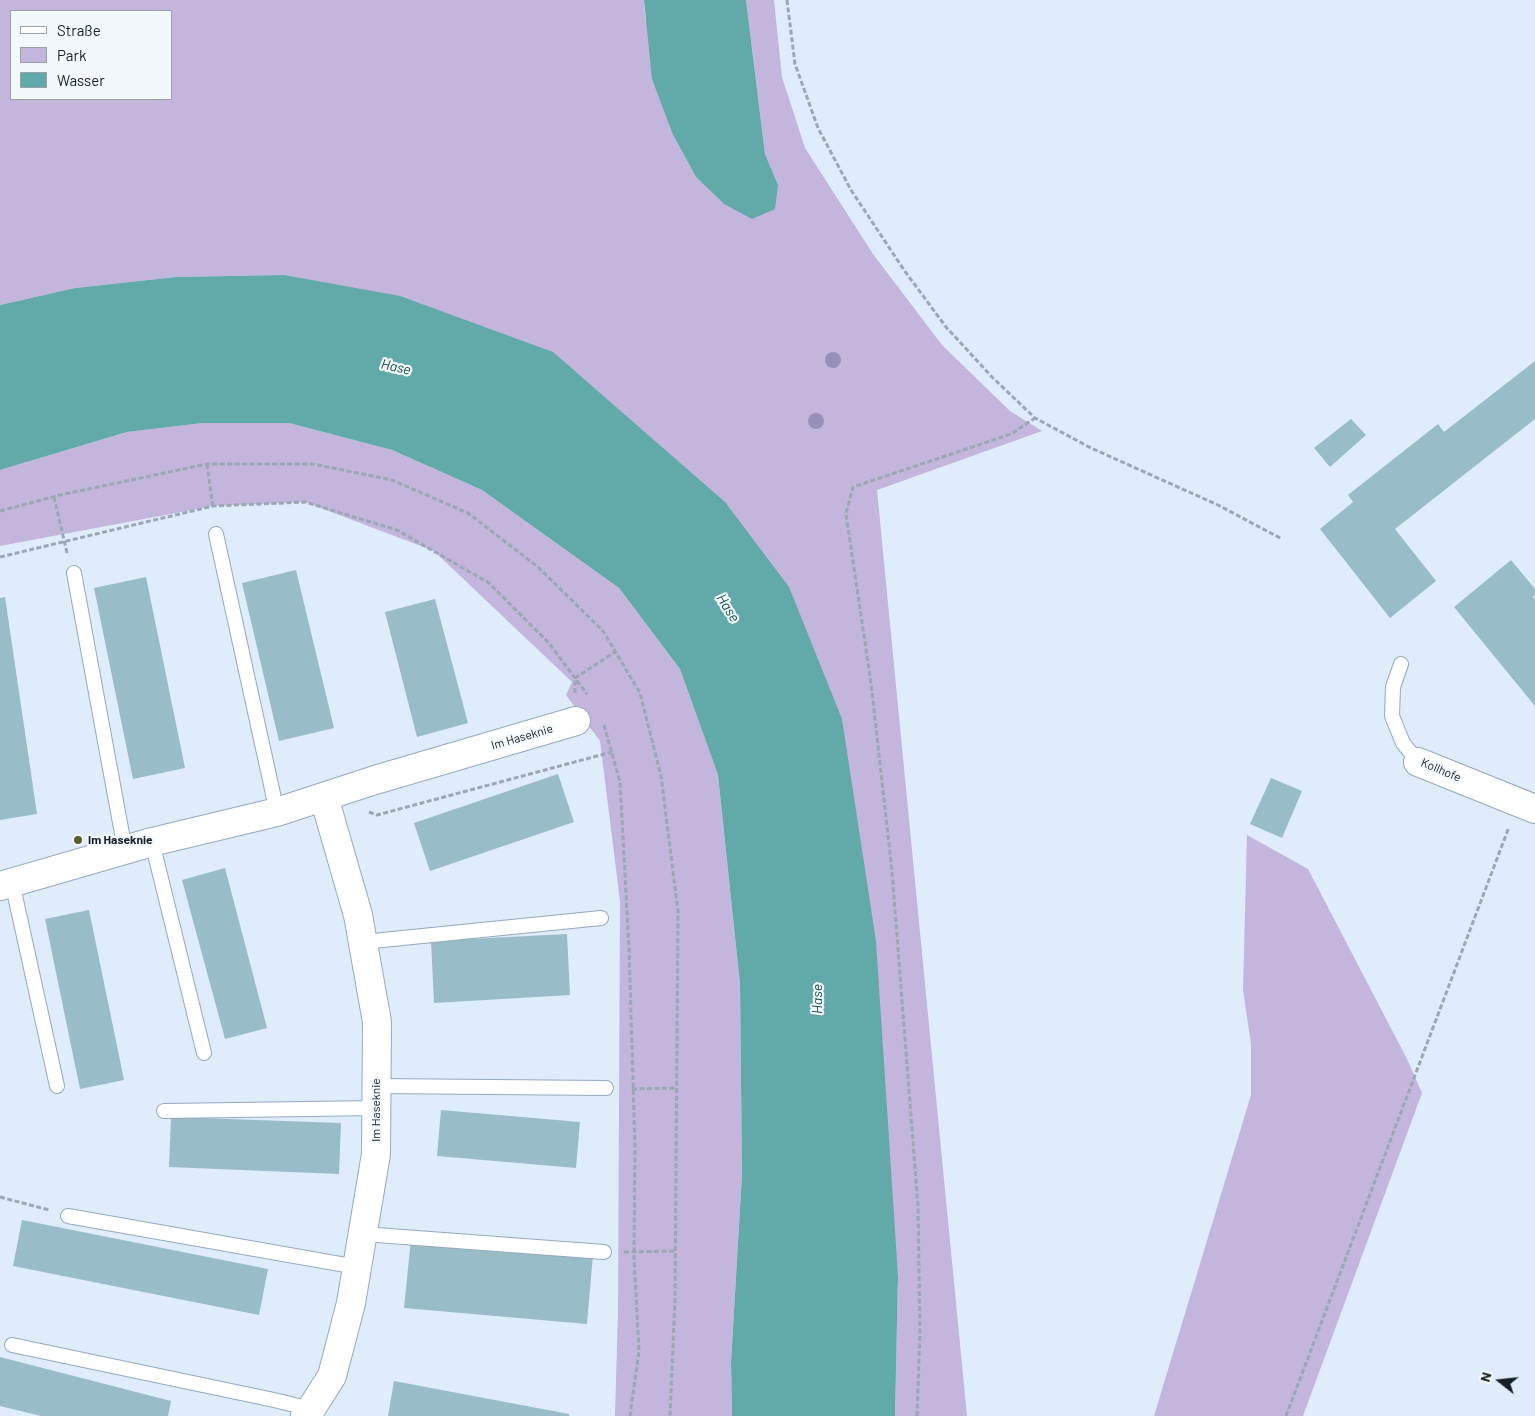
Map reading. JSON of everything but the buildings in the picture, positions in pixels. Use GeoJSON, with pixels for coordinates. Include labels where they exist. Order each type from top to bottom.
{"type":"FeatureCollection","features":[{"type":"Feature","properties":{"kind":"street","name":"Im Haseknie"},"geometry":{"type":"LineString","coordinates":[[6,884],[152,842],[276,812],[590,713]]}},
{"type":"Feature","properties":{"kind":"street","name":"Kollhofe"},"geometry":{"type":"LineString","coordinates":[[1418,762],[1527,806]]}},
{"type":"Feature","properties":{"kind":"street","name":"Im Haseknie"},"geometry":{"type":"LineString","coordinates":[[308,1413],[332,1376],[351,1303],[376,1154],[377,1022],[358,915],[324,797]]}},
{"type":"Feature","properties":{"kind":"lane"},"geometry":{"type":"LineString","coordinates":[[216,534],[276,812]]}},
{"type":"Feature","properties":{"kind":"lane"},"geometry":{"type":"LineString","coordinates":[[74,573],[125,850]]}},
{"type":"Feature","properties":{"kind":"lane","name":"Kollhofe"},"geometry":{"type":"LineString","coordinates":[[1401,664],[1393,687],[1392,716],[1403,744],[1418,762]]}},
{"type":"Feature","properties":{"kind":"lane"},"geometry":{"type":"LineString","coordinates":[[152,842],[204,1053]]}},
{"type":"Feature","properties":{"kind":"lane"},"geometry":{"type":"LineString","coordinates":[[6,884],[57,1086]]}},
{"type":"Feature","properties":{"kind":"lane"},"geometry":{"type":"LineString","coordinates":[[363,942],[601,918]]}},
{"type":"Feature","properties":{"kind":"lane"},"geometry":{"type":"LineString","coordinates":[[164,1111],[377,1097],[606,1088]]}},
{"type":"Feature","properties":{"kind":"lane"},"geometry":{"type":"LineString","coordinates":[[68,1216],[357,1267]]}},
{"type":"Feature","properties":{"kind":"lane"},"geometry":{"type":"LineString","coordinates":[[363,1234],[604,1252]]}},
{"type":"Feature","properties":{"kind":"lane"},"geometry":{"type":"LineString","coordinates":[[12,1345],[274,1400],[308,1413]]}},
{"type":"Feature","properties":{"kind":"path"},"geometry":{"type":"LineString","coordinates":[[787,0],[795,64],[818,128],[851,190],[904,270],[946,327],[992,377],[1035,418],[1091,448],[1218,505],[1282,539]]}},
{"type":"Feature","properties":{"kind":"path"},"geometry":{"type":"LineString","coordinates":[[917,1416],[920,1332],[918,1206],[893,881],[871,683],[846,514],[853,486],[1012,434],[1035,418]]}},
{"type":"Feature","properties":{"kind":"path"},"geometry":{"type":"LineString","coordinates":[[206,464],[216,534]]}},
{"type":"Feature","properties":{"kind":"path"},"geometry":{"type":"LineString","coordinates":[[0,511],[54,497],[206,464],[313,464],[392,480],[468,513],[538,567],[603,631],[640,693],[661,776],[678,911],[676,1251],[670,1416]]}},
{"type":"Feature","properties":{"kind":"path"},"geometry":{"type":"LineString","coordinates":[[54,497],[64,541],[74,573]]}},
{"type":"Feature","properties":{"kind":"path"},"geometry":{"type":"LineString","coordinates":[[0,556],[213,506],[305,502],[397,530],[489,583],[548,642],[575,678],[590,713],[612,752],[620,782],[629,940],[635,1146],[634,1252],[639,1351],[630,1416]]}},
{"type":"Feature","properties":{"kind":"path"},"geometry":{"type":"LineString","coordinates":[[575,678],[615,652]]}},
{"type":"Feature","properties":{"kind":"path"},"geometry":{"type":"LineString","coordinates":[[368,812],[377,815],[612,752]]}},
{"type":"Feature","properties":{"kind":"path"},"geometry":{"type":"LineString","coordinates":[[1286,1416],[1527,806]]}},
{"type":"Feature","properties":{"kind":"path"},"geometry":{"type":"LineString","coordinates":[[606,1088],[677,1088]]}},
{"type":"Feature","properties":{"kind":"path"},"geometry":{"type":"LineString","coordinates":[[0,1197],[68,1216]]}},
{"type":"Feature","properties":{"kind":"path"},"geometry":{"type":"LineString","coordinates":[[634,1252],[676,1251]]}},
{"type":"Feature","properties":{"kind":"green space"},"geometry":{"type":"Polygon","coordinates":[[[0,0],[644,0],[645,16],[673,135],[696,177],[724,204],[778,185],[765,154],[746,0],[774,0],[782,77],[805,148],[873,254],[942,345],[1010,411],[1042,431],[877,490],[967,1416],[895,1416],[898,1276],[842,719],[284,275],[176,277],[75,288],[0,305],[0,0]]]}},
{"type":"Feature","properties":{"kind":"green space"},"geometry":{"type":"Polygon","coordinates":[[[203,423],[289,423],[392,450],[482,490],[619,588],[680,669],[718,775],[740,984],[742,1174],[731,1363],[732,1416],[615,1416],[618,1310],[620,901],[600,741],[566,695],[572,682],[434,551],[305,502],[213,506],[0,546],[0,470],[127,432],[203,423]]]}},
{"type":"Feature","properties":{"kind":"green space"},"geometry":{"type":"Polygon","coordinates":[[[1247,835],[1308,869],[1407,1059],[1422,1093],[1303,1416],[1154,1416],[1251,1095],[1251,1044],[1243,990],[1247,835]]]}},
{"type":"Feature","properties":{"kind":"water"},"geometry":{"type":"Polygon","coordinates":[[[644,0],[746,0],[765,154],[778,185],[775,209],[752,219],[724,204],[696,177],[673,135],[652,79],[644,0]]]}},
{"type":"Feature","properties":{"kind":"water","name":"Hase"},"geometry":{"type":"Polygon","coordinates":[[[284,275],[400,296],[553,352],[725,502],[789,587],[842,719],[876,941],[898,1276],[895,1416],[732,1416],[731,1363],[742,1174],[740,984],[718,775],[680,669],[619,588],[482,490],[392,450],[289,423],[203,423],[127,432],[0,470],[0,305],[75,288],[176,277],[284,275]]]}},
{"type":"Feature","properties":{"kind":"place","name":"Im Haseknie"},"geometry":{"type":"Point","coordinates":[78,840]}}]}
